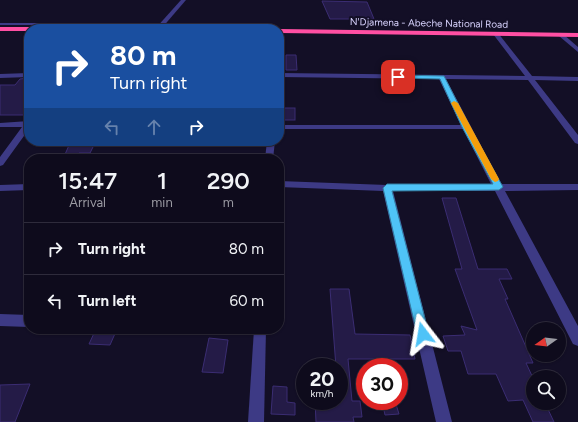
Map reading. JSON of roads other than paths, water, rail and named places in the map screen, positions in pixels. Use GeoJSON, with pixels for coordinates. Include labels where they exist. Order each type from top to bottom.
{"type":"FeatureCollection","features":[{"type":"Feature","properties":{"kind":"highway"},"geometry":{"type":"LineString","coordinates":[[0,29],[24,29]]}},
{"type":"Feature","properties":{"kind":"highway","name":"N'Djamena - Abeche National Road"},"geometry":{"type":"LineString","coordinates":[[284,31],[578,35]]}},
{"type":"Feature","properties":{"kind":"street"},"geometry":{"type":"LineString","coordinates":[[162,24],[184,0]]}},
{"type":"Feature","properties":{"kind":"street"},"geometry":{"type":"LineString","coordinates":[[496,34],[578,141]]}},
{"type":"Feature","properties":{"kind":"street"},"geometry":{"type":"LineString","coordinates":[[561,35],[578,50]]}},
{"type":"Feature","properties":{"kind":"street"},"geometry":{"type":"LineString","coordinates":[[0,76],[24,75]]}},
{"type":"Feature","properties":{"kind":"street"},"geometry":{"type":"LineString","coordinates":[[284,75],[578,80]]}},
{"type":"Feature","properties":{"kind":"street"},"geometry":{"type":"LineString","coordinates":[[442,78],[466,127],[578,339]]}},
{"type":"Feature","properties":{"kind":"street"},"geometry":{"type":"LineString","coordinates":[[0,125],[24,124]]}},
{"type":"Feature","properties":{"kind":"street"},"geometry":{"type":"LineString","coordinates":[[284,127],[466,127]]}},
{"type":"Feature","properties":{"kind":"street"},"geometry":{"type":"LineString","coordinates":[[569,130],[578,130]]}},
{"type":"Feature","properties":{"kind":"street"},"geometry":{"type":"LineString","coordinates":[[0,163],[24,131]]}},
{"type":"Feature","properties":{"kind":"street"},"geometry":{"type":"LineString","coordinates":[[284,184],[387,188],[578,188]]}},
{"type":"Feature","properties":{"kind":"street"},"geometry":{"type":"LineString","coordinates":[[0,188],[24,187]]}},
{"type":"Feature","properties":{"kind":"street"},"geometry":{"type":"LineString","coordinates":[[387,188],[444,422]]}},
{"type":"Feature","properties":{"kind":"street"},"geometry":{"type":"LineString","coordinates":[[0,320],[24,321]]}},
{"type":"Feature","properties":{"kind":"street"},"geometry":{"type":"LineString","coordinates":[[256,422],[260,334]]}},
{"type":"Feature","properties":{"kind":"lane"},"geometry":{"type":"LineString","coordinates":[[0,24],[89,24]]}}]}
